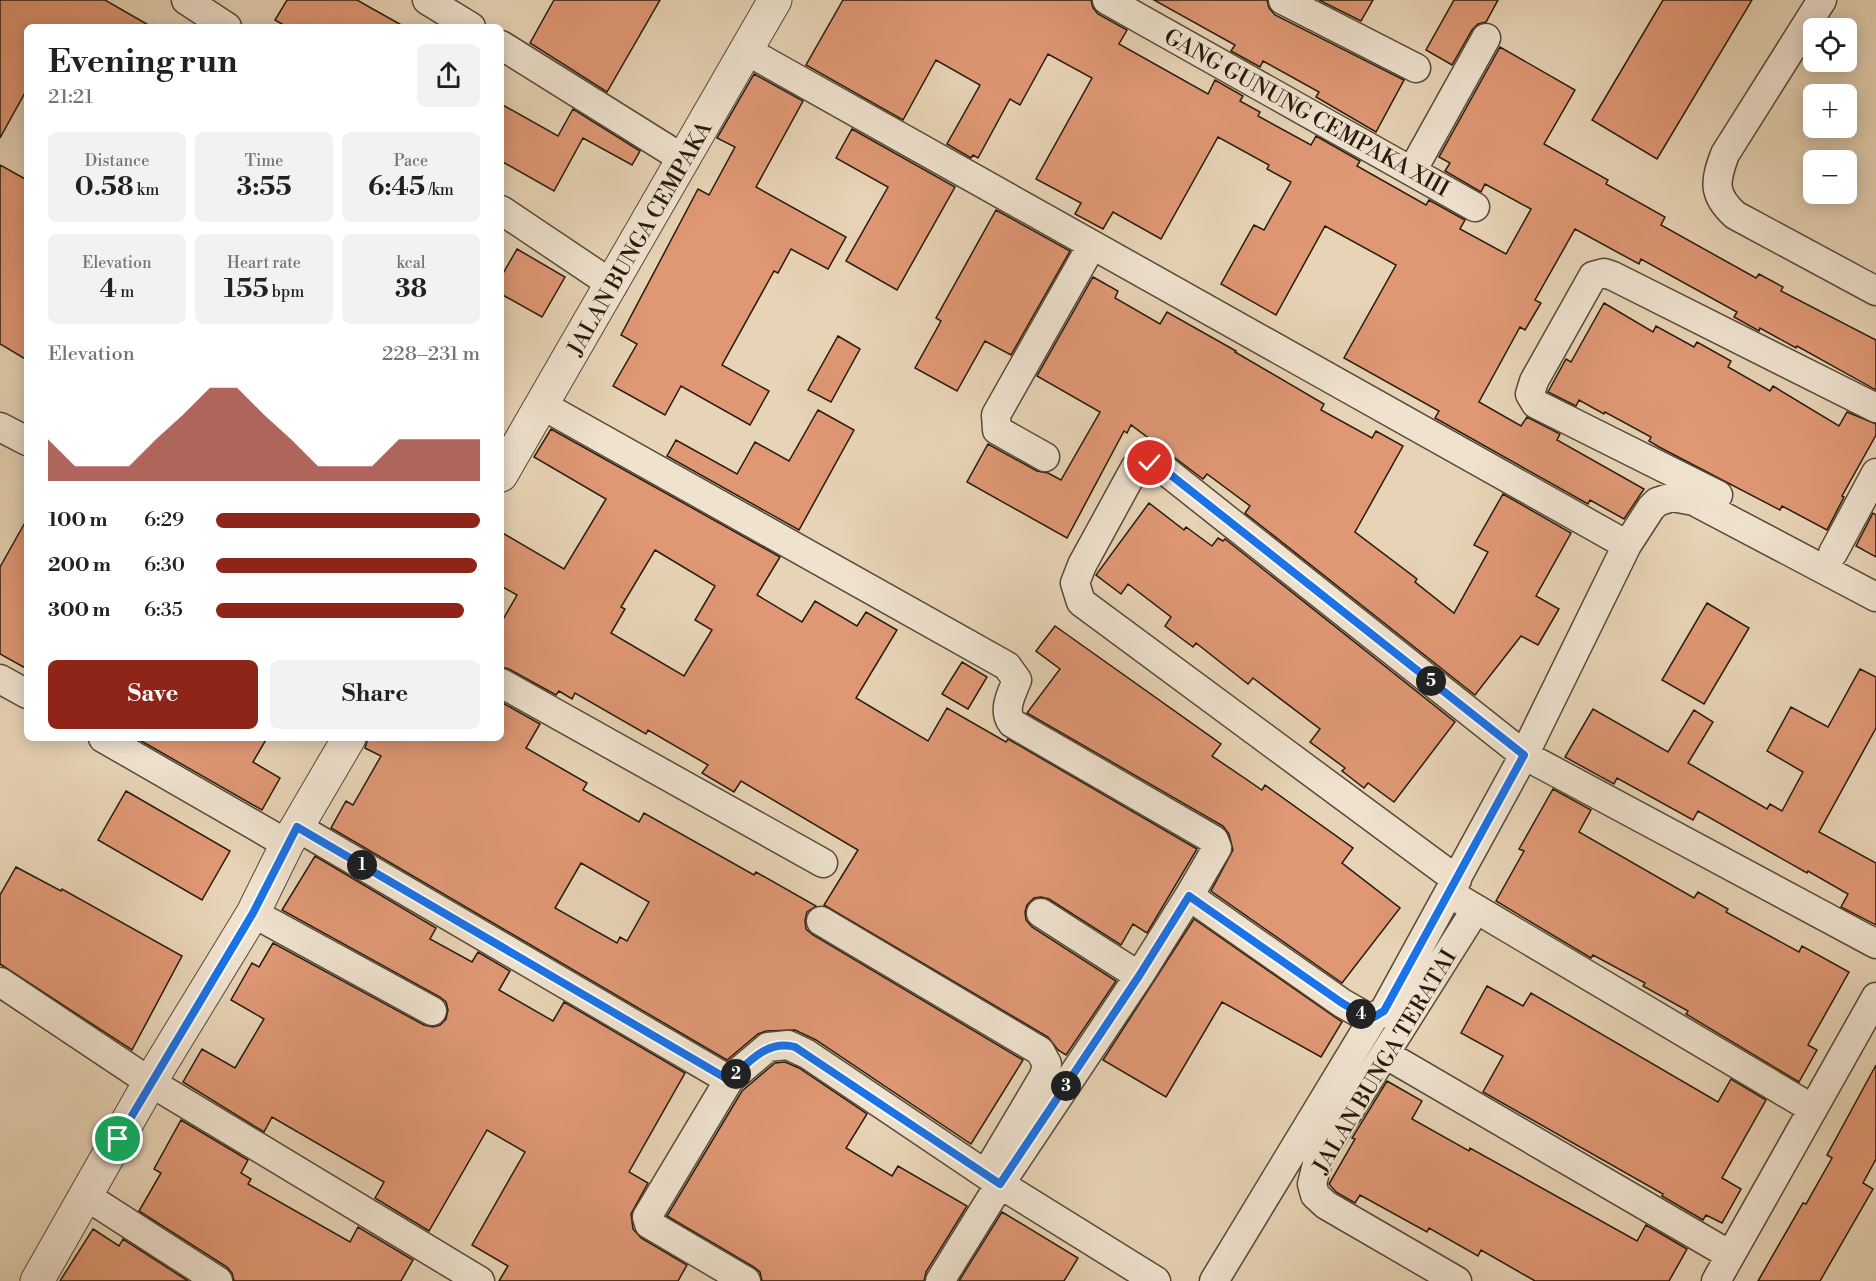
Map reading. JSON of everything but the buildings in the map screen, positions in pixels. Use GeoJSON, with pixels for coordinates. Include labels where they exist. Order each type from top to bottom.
{"type":"FeatureCollection","features":[{"type":"Feature","properties":{"kind":"street"},"geometry":{"type":"LineString","coordinates":[[186,0],[222,24]]}},
{"type":"Feature","properties":{"kind":"street"},"geometry":{"type":"LineString","coordinates":[[427,0],[466,24]]}},
{"type":"Feature","properties":{"kind":"street","name":"JALAN BUNGA CEMPAKA"},"geometry":{"type":"LineString","coordinates":[[504,470],[776,0]]}},
{"type":"Feature","properties":{"kind":"street","name":"GANG GUNUNG CEMPAKA XIII"},"geometry":{"type":"LineString","coordinates":[[1107,0],[1475,207]]}},
{"type":"Feature","properties":{"kind":"street"},"geometry":{"type":"LineString","coordinates":[[1283,0],[1416,68]]}},
{"type":"Feature","properties":{"kind":"street"},"geometry":{"type":"LineString","coordinates":[[1822,0],[1725,154],[1718,173],[1717,190],[1724,205],[1735,215],[1876,291]]}},
{"type":"Feature","properties":{"kind":"street"},"geometry":{"type":"LineString","coordinates":[[1412,171],[1486,38]]}},
{"type":"Feature","properties":{"kind":"street"},"geometry":{"type":"LineString","coordinates":[[504,47],[685,160]]}},
{"type":"Feature","properties":{"kind":"street"},"geometry":{"type":"LineString","coordinates":[[747,51],[1627,545]]}},
{"type":"Feature","properties":{"kind":"street"},"geometry":{"type":"LineString","coordinates":[[504,212],[613,285]]}},
{"type":"Feature","properties":{"kind":"street"},"geometry":{"type":"LineString","coordinates":[[1046,457],[997,430],[996,415],[1092,245]]}},
{"type":"Feature","properties":{"kind":"street"},"geometry":{"type":"LineString","coordinates":[[1876,408],[1604,273],[1593,276],[1530,394],[1536,404],[1876,576]]}},
{"type":"Feature","properties":{"kind":"street"},"geometry":{"type":"LineString","coordinates":[[542,405],[1007,666],[1017,680],[1008,707],[1008,718],[1012,723],[1214,840],[1217,848],[1139,976],[993,1179]]}},
{"type":"Feature","properties":{"kind":"street"},"geometry":{"type":"LineString","coordinates":[[0,427],[24,439]]}},
{"type":"Feature","properties":{"kind":"street"},"geometry":{"type":"LineString","coordinates":[[1813,1109],[1476,909],[1453,887],[1081,602],[1075,583],[1082,565],[1135,468],[1150,463],[1162,468],[1524,755],[1876,944]]}},
{"type":"Feature","properties":{"kind":"street"},"geometry":{"type":"LineString","coordinates":[[1833,553],[1876,473]]}},
{"type":"Feature","properties":{"kind":"street"},"geometry":{"type":"LineString","coordinates":[[1214,1281],[1374,1017],[1384,1011],[1524,755],[1627,545],[1651,508],[1664,498],[1682,497],[1694,501],[1876,597]]}},
{"type":"Feature","properties":{"kind":"street"},"geometry":{"type":"LineString","coordinates":[[0,679],[24,692]]}},
{"type":"Feature","properties":{"kind":"street"},"geometry":{"type":"LineString","coordinates":[[504,685],[823,863]]}},
{"type":"Feature","properties":{"kind":"street"},"geometry":{"type":"LineString","coordinates":[[108,741],[292,836],[729,1080]]}},
{"type":"Feature","properties":{"kind":"street"},"geometry":{"type":"LineString","coordinates":[[37,1281],[150,1082],[253,913],[292,836],[347,741]]}},
{"type":"Feature","properties":{"kind":"street"},"geometry":{"type":"LineString","coordinates":[[1189,896],[1342,1003],[1363,1015],[1374,1017]]}},
{"type":"Feature","properties":{"kind":"street","name":"JALAN BUNGA TERATAI"},"geometry":{"type":"LineString","coordinates":[[1457,1281],[1338,1214],[1315,1195],[1312,1184],[1318,1160],[1476,909]]}},
{"type":"Feature","properties":{"kind":"street"},"geometry":{"type":"LineString","coordinates":[[253,913],[432,1011]]}},
{"type":"Feature","properties":{"kind":"street"},"geometry":{"type":"LineString","coordinates":[[1041,913],[1139,976]]}},
{"type":"Feature","properties":{"kind":"street"},"geometry":{"type":"LineString","coordinates":[[821,921],[1040,1051],[1047,1064],[1044,1076],[940,1281]]}},
{"type":"Feature","properties":{"kind":"street"},"geometry":{"type":"LineString","coordinates":[[0,982],[150,1082],[480,1281]]}},
{"type":"Feature","properties":{"kind":"street"},"geometry":{"type":"LineString","coordinates":[[1716,1281],[1876,997]]}},
{"type":"Feature","properties":{"kind":"street"},"geometry":{"type":"LineString","coordinates":[[741,1280],[649,1224],[647,1216],[729,1080],[768,1047],[780,1045],[795,1047],[993,1179],[1156,1281]]}},
{"type":"Feature","properties":{"kind":"street"},"geometry":{"type":"LineString","coordinates":[[1385,1054],[1730,1255]]}},
{"type":"Feature","properties":{"kind":"street"},"geometry":{"type":"LineString","coordinates":[[86,1196],[218,1281]]}},
{"type":"Feature","properties":{"kind":"route"},"geometry":{"type":"LineString","coordinates":[[118,1139],[253,913],[297,827],[729,1080],[768,1047],[780,1045],[795,1047],[1000,1184],[1139,976],[1189,896],[1342,1003],[1363,1015],[1374,1017],[1384,1011],[1524,755],[1162,468],[1150,463]]}}]}
